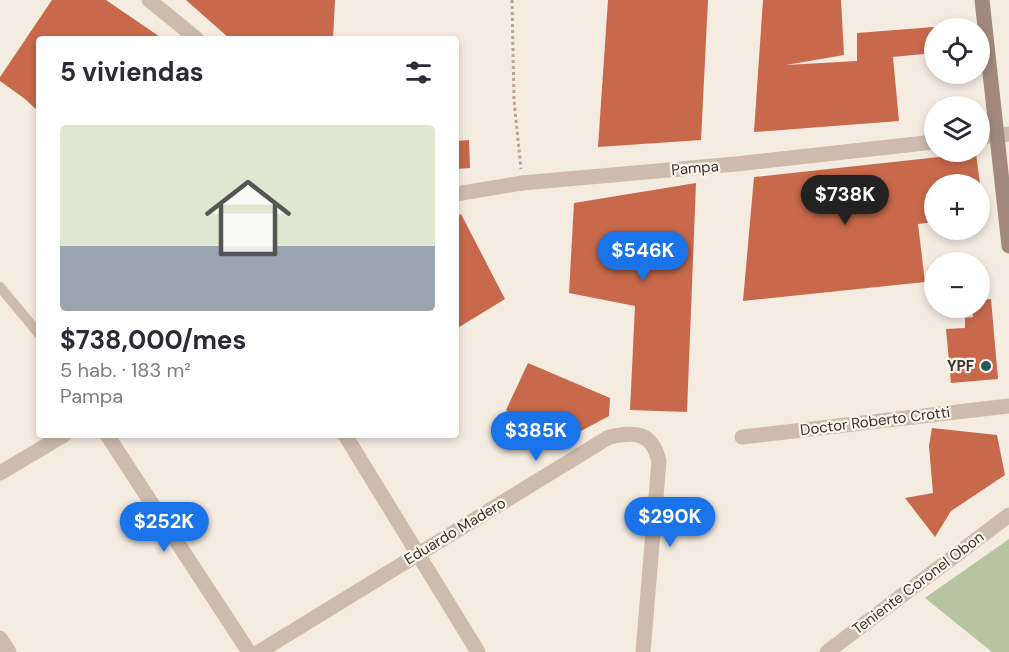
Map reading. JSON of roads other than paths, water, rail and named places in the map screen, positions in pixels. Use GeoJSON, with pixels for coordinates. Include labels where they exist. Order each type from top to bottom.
{"type":"FeatureCollection","features":[{"type":"Feature","properties":{"kind":"main road"},"geometry":{"type":"LineString","coordinates":[[982,0],[1003,134],[1009,246]]}},
{"type":"Feature","properties":{"kind":"street"},"geometry":{"type":"LineString","coordinates":[[149,0],[193,36]]}},
{"type":"Feature","properties":{"kind":"street","name":"Pampa"},"geometry":{"type":"LineString","coordinates":[[459,193],[478,188],[522,183],[736,164],[924,143]]}},
{"type":"Feature","properties":{"kind":"street","name":"Doctor Roberto Crotti"},"geometry":{"type":"LineString","coordinates":[[742,437],[1009,406]]}},
{"type":"Feature","properties":{"kind":"street","name":"Eduardo Madero"},"geometry":{"type":"LineString","coordinates":[[259,652],[609,437],[624,434],[641,435],[656,446],[659,461],[656,520],[643,652]]}},
{"type":"Feature","properties":{"kind":"street"},"geometry":{"type":"LineString","coordinates":[[0,473],[58,438]]}},
{"type":"Feature","properties":{"kind":"street"},"geometry":{"type":"LineString","coordinates":[[109,438],[249,652]]}},
{"type":"Feature","properties":{"kind":"street"},"geometry":{"type":"LineString","coordinates":[[347,438],[478,652]]}},
{"type":"Feature","properties":{"kind":"street","name":"Teniente Coronel Obon"},"geometry":{"type":"LineString","coordinates":[[827,652],[1009,515]]}},
{"type":"Feature","properties":{"kind":"street"},"geometry":{"type":"LineString","coordinates":[[0,638],[9,652]]}},
{"type":"Feature","properties":{"kind":"lane"},"geometry":{"type":"LineString","coordinates":[[0,287],[36,330]]}},
{"type":"Feature","properties":{"kind":"place","name":"YPF"},"geometry":{"type":"Point","coordinates":[986,366]}}]}
